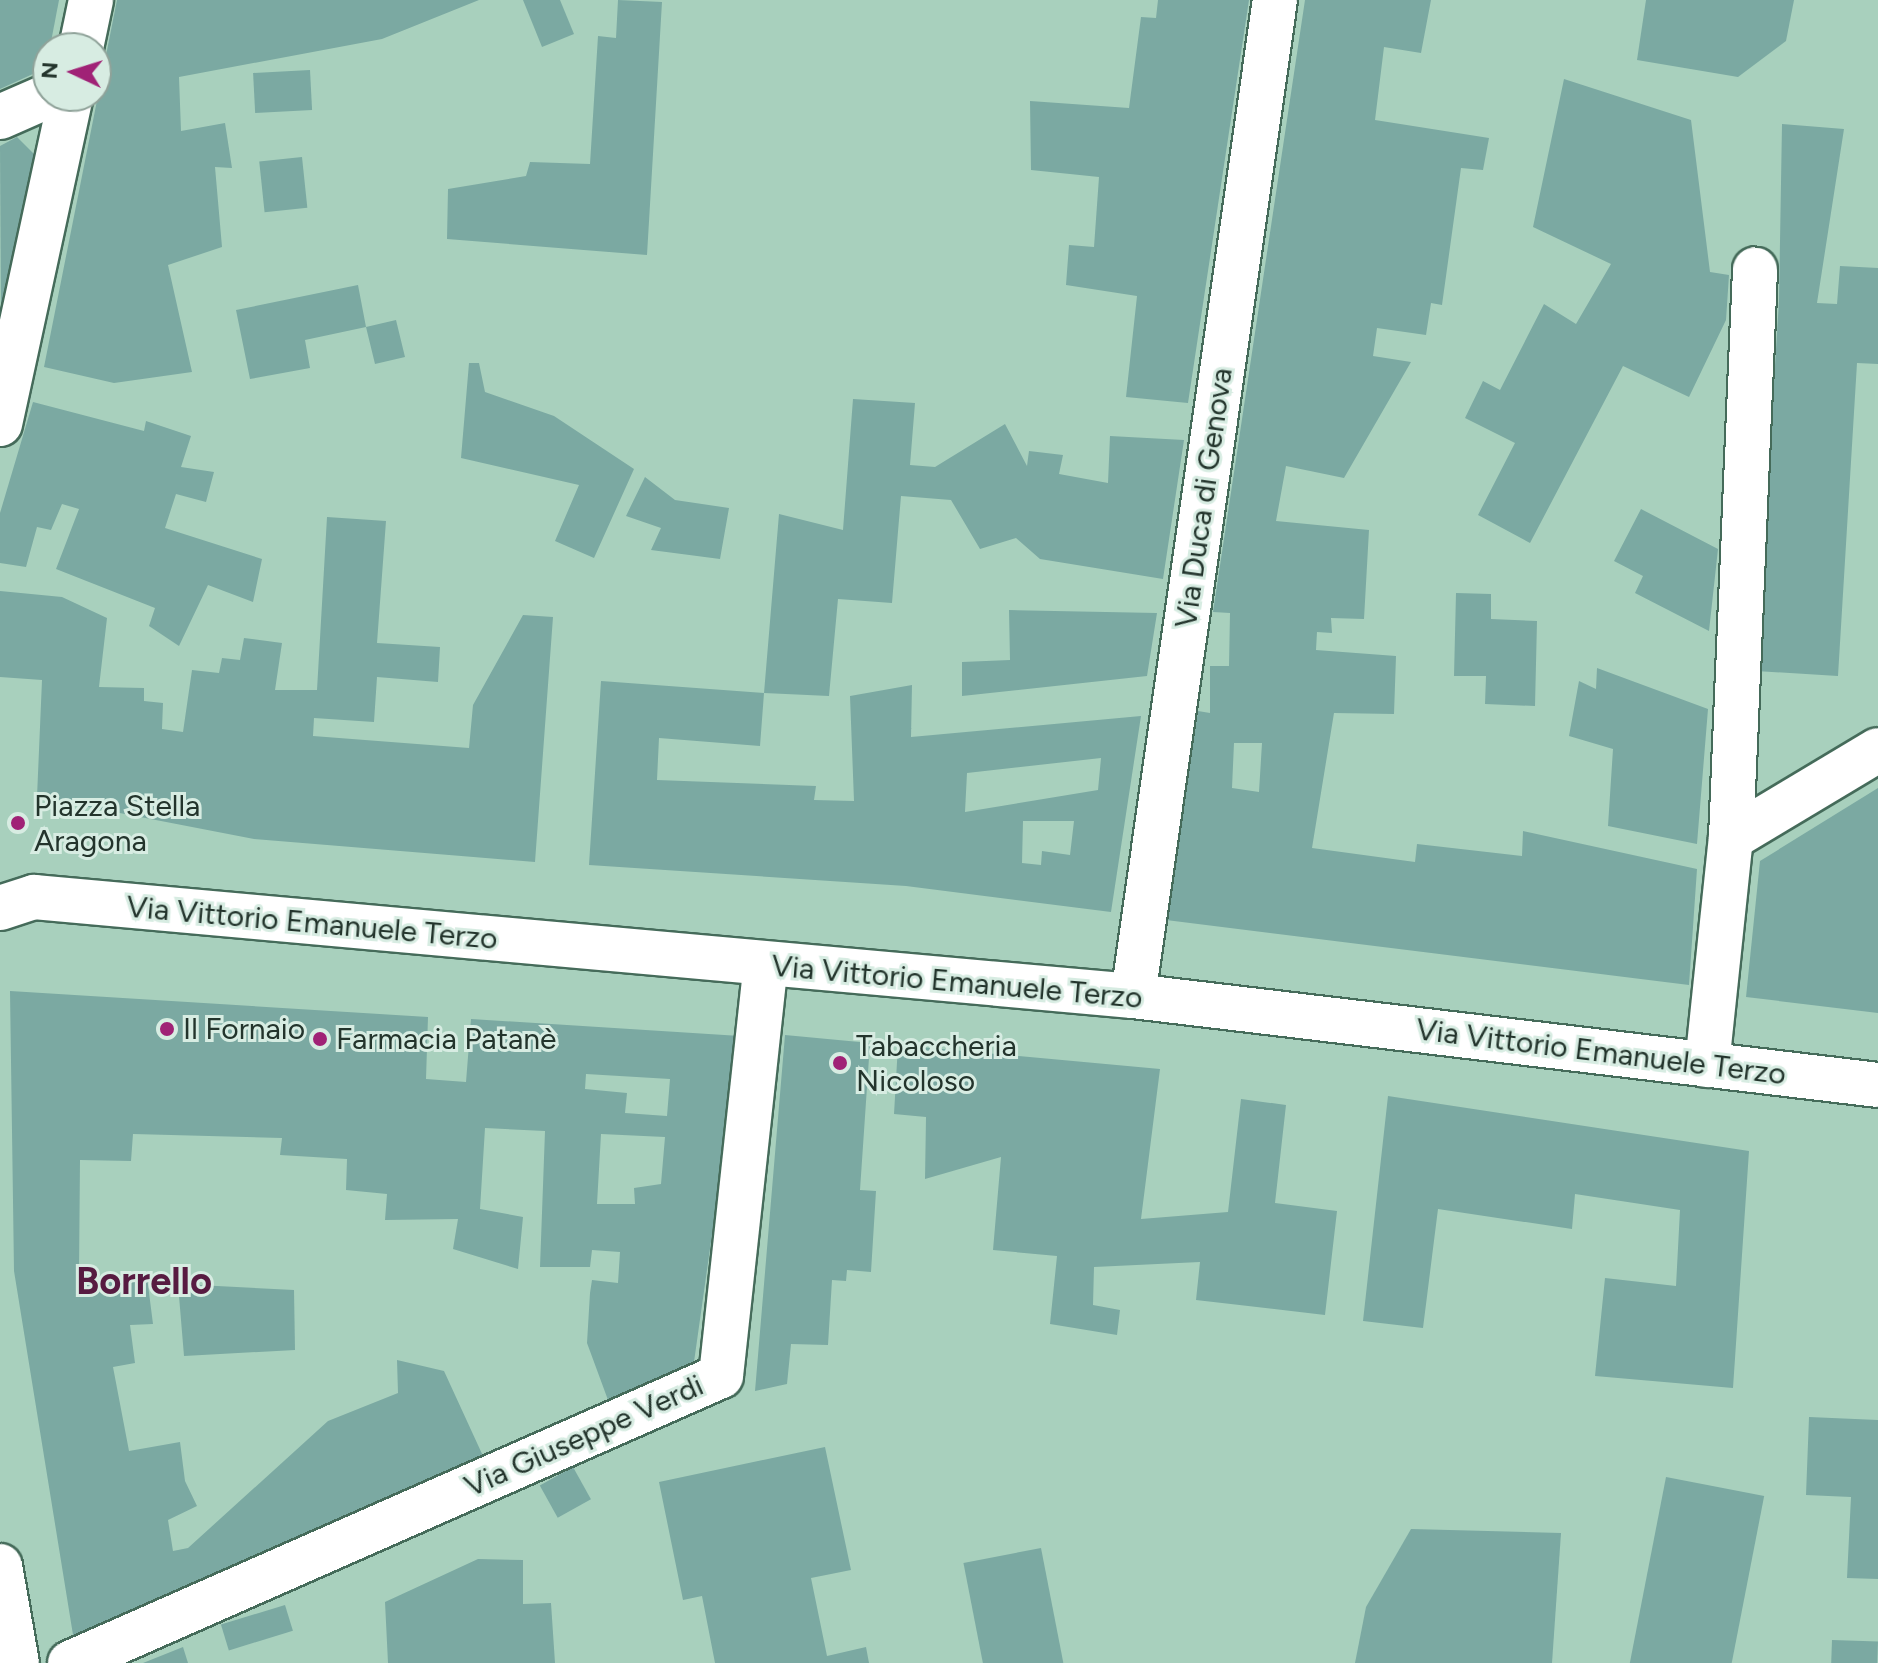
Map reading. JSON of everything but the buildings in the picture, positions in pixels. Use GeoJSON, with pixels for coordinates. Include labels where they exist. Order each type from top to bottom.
{"type":"FeatureCollection","features":[{"type":"Feature","properties":{"kind":"street"},"geometry":{"type":"LineString","coordinates":[[84,32],[91,0]]}},
{"type":"Feature","properties":{"kind":"street","name":"Via Duca di Genova"},"geometry":{"type":"LineString","coordinates":[[1133,996],[1275,0]]}},
{"type":"Feature","properties":{"kind":"street"},"geometry":{"type":"LineString","coordinates":[[0,117],[32,103]]}},
{"type":"Feature","properties":{"kind":"street"},"geometry":{"type":"LineString","coordinates":[[0,424],[68,112]]}},
{"type":"Feature","properties":{"kind":"street"},"geometry":{"type":"LineString","coordinates":[[1707,1065],[1731,838],[1755,270]]}},
{"type":"Feature","properties":{"kind":"street"},"geometry":{"type":"LineString","coordinates":[[1731,838],[1878,750]]}},
{"type":"Feature","properties":{"kind":"street","name":"Via Vittorio Emanuele Terzo"},"geometry":{"type":"LineString","coordinates":[[11,893],[766,965],[1133,996],[1878,1085]]}},
{"type":"Feature","properties":{"kind":"street","name":"Via Giuseppe Verdi"},"geometry":{"type":"LineString","coordinates":[[70,1663],[721,1376],[766,965]]}},
{"type":"Feature","properties":{"kind":"street"},"geometry":{"type":"LineString","coordinates":[[0,1566],[17,1663]]}},
{"type":"Feature","properties":{"kind":"place","name":"Piazza Stella Aragona"},"geometry":{"type":"Point","coordinates":[18,823]}},
{"type":"Feature","properties":{"kind":"place","name":"Il Fornaio"},"geometry":{"type":"Point","coordinates":[167,1029]}},
{"type":"Feature","properties":{"kind":"place","name":"Farmacia Patanè"},"geometry":{"type":"Point","coordinates":[320,1039]}},
{"type":"Feature","properties":{"kind":"place","name":"Tabaccheria Nicoloso"},"geometry":{"type":"Point","coordinates":[840,1063]}},
{"type":"Feature","properties":{"kind":"district","name":"Borrello"},"geometry":{"type":"Point","coordinates":[144,1282]}}]}
